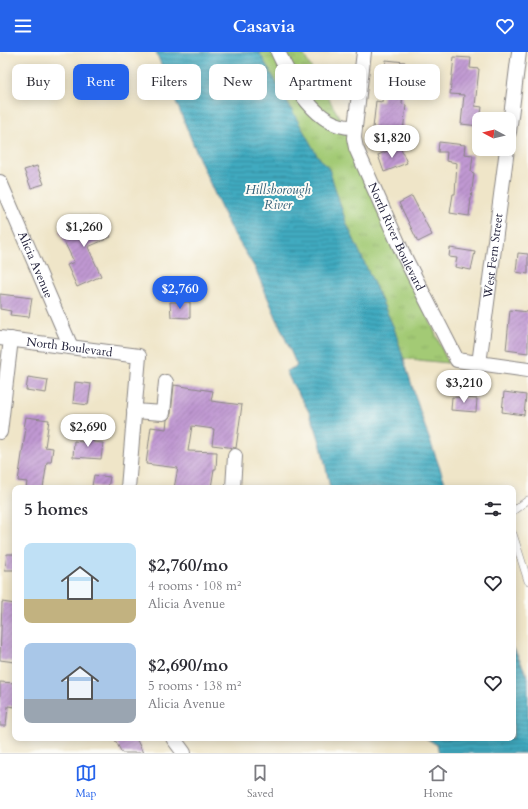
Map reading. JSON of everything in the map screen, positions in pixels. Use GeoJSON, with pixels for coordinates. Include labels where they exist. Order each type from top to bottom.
{"type":"FeatureCollection","features":[{"type":"Feature","properties":{"kind":"street"},"geometry":{"type":"LineString","coordinates":[[278,52],[314,111],[334,124],[346,128],[354,127],[364,52]]}},
{"type":"Feature","properties":{"kind":"street"},"geometry":{"type":"LineString","coordinates":[[512,112],[519,52]]}},
{"type":"Feature","properties":{"kind":"street","name":"North River Boulevard"},"geometry":{"type":"LineString","coordinates":[[354,127],[356,148],[369,178],[404,256],[457,360],[479,364]]}},
{"type":"Feature","properties":{"kind":"street","name":"West Fern Street"},"geometry":{"type":"LineString","coordinates":[[479,364],[506,156]]}},
{"type":"Feature","properties":{"kind":"street","name":"Alicia Avenue"},"geometry":{"type":"LineString","coordinates":[[0,182],[71,347]]}},
{"type":"Feature","properties":{"kind":"street"},"geometry":{"type":"LineString","coordinates":[[0,432],[6,338]]}},
{"type":"Feature","properties":{"kind":"street","name":"North Boulevard"},"geometry":{"type":"LineString","coordinates":[[6,338],[139,356],[141,411]]}},
{"type":"Feature","properties":{"kind":"street"},"geometry":{"type":"LineString","coordinates":[[479,364],[528,370]]}},
{"type":"Feature","properties":{"kind":"street"},"geometry":{"type":"LineString","coordinates":[[129,485],[141,411],[163,413],[166,382]]}},
{"type":"Feature","properties":{"kind":"street"},"geometry":{"type":"LineString","coordinates":[[233,485],[235,456]]}},
{"type":"Feature","properties":{"kind":"street"},"geometry":{"type":"LineString","coordinates":[[175,741],[184,753]]}},
{"type":"Feature","properties":{"kind":"lane"},"geometry":{"type":"LineString","coordinates":[[516,509],[528,500]]}},
{"type":"Feature","properties":{"kind":"lane"},"geometry":{"type":"LineString","coordinates":[[516,543],[528,581]]}},
{"type":"Feature","properties":{"kind":"green space"},"geometry":{"type":"Polygon","coordinates":[[[254,52],[302,52],[309,64],[275,64],[275,96],[267,79],[267,64],[260,64],[254,52]]]}},
{"type":"Feature","properties":{"kind":"green space"},"geometry":{"type":"Polygon","coordinates":[[[277,100],[329,100],[350,136],[448,363],[399,358],[277,100]]]}},
{"type":"Feature","properties":{"kind":"water","name":"Hillsborough River"},"geometry":{"type":"Polygon","coordinates":[[[156,52],[259,52],[266,64],[209,64],[209,100],[267,100],[267,66],[275,80],[275,100],[286,100],[317,155],[329,169],[346,222],[394,328],[424,424],[446,485],[329,485],[322,449],[313,421],[286,371],[297,366],[255,268],[229,226],[200,161],[175,100],[201,100],[201,64],[161,64],[156,52]]]}},
{"type":"Feature","properties":{"kind":"water"},"geometry":{"type":"Polygon","coordinates":[[[516,653],[528,677],[528,753],[439,753],[437,745],[431,741],[516,741],[516,653]]]}},
{"type":"Feature","properties":{"kind":"building"},"geometry":{"type":"Polygon","coordinates":[[[454,57],[471,58],[470,68],[479,69],[475,106],[482,107],[481,112],[472,112],[472,125],[461,124],[464,95],[450,94],[454,57]]]}},
{"type":"Feature","properties":{"kind":"building"},"geometry":{"type":"Polygon","coordinates":[[[386,60],[405,62],[405,64],[386,64],[386,60]]]}},
{"type":"Feature","properties":{"kind":"building"},"geometry":{"type":"Polygon","coordinates":[[[382,100],[402,100],[402,104],[406,105],[403,132],[373,128],[376,101],[382,102],[382,100]]]}},
{"type":"Feature","properties":{"kind":"building"},"geometry":{"type":"Polygon","coordinates":[[[439,142],[465,145],[464,154],[473,156],[471,172],[474,173],[469,216],[450,213],[453,194],[455,194],[457,163],[446,161],[447,152],[438,152],[439,142]]]}},
{"type":"Feature","properties":{"kind":"building"},"geometry":{"type":"Polygon","coordinates":[[[400,146],[407,163],[384,172],[378,155],[400,146]]]}},
{"type":"Feature","properties":{"kind":"building"},"geometry":{"type":"Polygon","coordinates":[[[37,166],[44,184],[31,188],[24,170],[37,166]]]}},
{"type":"Feature","properties":{"kind":"building"},"geometry":{"type":"Polygon","coordinates":[[[412,196],[432,235],[418,242],[399,203],[412,196]]]}},
{"type":"Feature","properties":{"kind":"building"},"geometry":{"type":"Polygon","coordinates":[[[91,216],[95,224],[103,221],[111,237],[88,247],[101,276],[77,287],[67,265],[74,262],[59,231],[91,216]]]}},
{"type":"Feature","properties":{"kind":"building"},"geometry":{"type":"Polygon","coordinates":[[[450,248],[475,252],[471,270],[455,267],[457,258],[449,257],[450,248]]]}},
{"type":"Feature","properties":{"kind":"building"},"geometry":{"type":"Polygon","coordinates":[[[518,253],[528,254],[528,274],[516,272],[518,253]]]}},
{"type":"Feature","properties":{"kind":"building"},"geometry":{"type":"Polygon","coordinates":[[[0,294],[32,298],[29,317],[10,315],[11,311],[0,309],[0,294]]]}},
{"type":"Feature","properties":{"kind":"building"},"geometry":{"type":"Polygon","coordinates":[[[170,302],[190,302],[190,318],[171,317],[170,302]]]}},
{"type":"Feature","properties":{"kind":"building"},"geometry":{"type":"Polygon","coordinates":[[[510,310],[528,312],[528,353],[506,350],[510,310]]]}},
{"type":"Feature","properties":{"kind":"building"},"geometry":{"type":"Polygon","coordinates":[[[28,377],[48,380],[46,393],[26,390],[28,377]]]}},
{"type":"Feature","properties":{"kind":"building"},"geometry":{"type":"Polygon","coordinates":[[[75,382],[91,384],[88,405],[73,403],[75,382]]]}},
{"type":"Feature","properties":{"kind":"building"},"geometry":{"type":"Polygon","coordinates":[[[174,385],[213,391],[211,401],[242,405],[236,448],[212,445],[214,429],[192,426],[188,451],[217,452],[216,469],[214,469],[211,485],[175,485],[178,468],[146,464],[151,427],[166,429],[167,420],[171,414],[174,385]]]}},
{"type":"Feature","properties":{"kind":"building"},"geometry":{"type":"Polygon","coordinates":[[[504,392],[526,395],[524,415],[502,412],[504,392]]]}},
{"type":"Feature","properties":{"kind":"building"},"geometry":{"type":"Polygon","coordinates":[[[452,397],[477,399],[476,412],[451,410],[452,397]]]}},
{"type":"Feature","properties":{"kind":"building"},"geometry":{"type":"Polygon","coordinates":[[[26,417],[49,420],[45,447],[53,448],[51,462],[47,462],[43,485],[26,485],[27,482],[18,481],[26,428],[24,428],[26,417]]]}},
{"type":"Feature","properties":{"kind":"building"},"geometry":{"type":"Polygon","coordinates":[[[84,433],[94,434],[93,442],[103,443],[101,459],[73,457],[74,441],[84,442],[84,433]]]}},
{"type":"Feature","properties":{"kind":"building"},"geometry":{"type":"Polygon","coordinates":[[[94,475],[110,477],[109,485],[92,485],[94,475]]]}},
{"type":"Feature","properties":{"kind":"building"},"geometry":{"type":"Polygon","coordinates":[[[7,554],[12,554],[12,570],[5,570],[7,554]]]}},
{"type":"Feature","properties":{"kind":"building"},"geometry":{"type":"Polygon","coordinates":[[[2,602],[12,604],[12,662],[0,660],[2,602]]]}},
{"type":"Feature","properties":{"kind":"building"},"geometry":{"type":"Polygon","coordinates":[[[0,682],[12,683],[12,707],[8,706],[6,726],[0,726],[0,682]]]}},
{"type":"Feature","properties":{"kind":"building"},"geometry":{"type":"Polygon","coordinates":[[[116,741],[137,741],[143,753],[122,753],[116,741]]]}}]}
